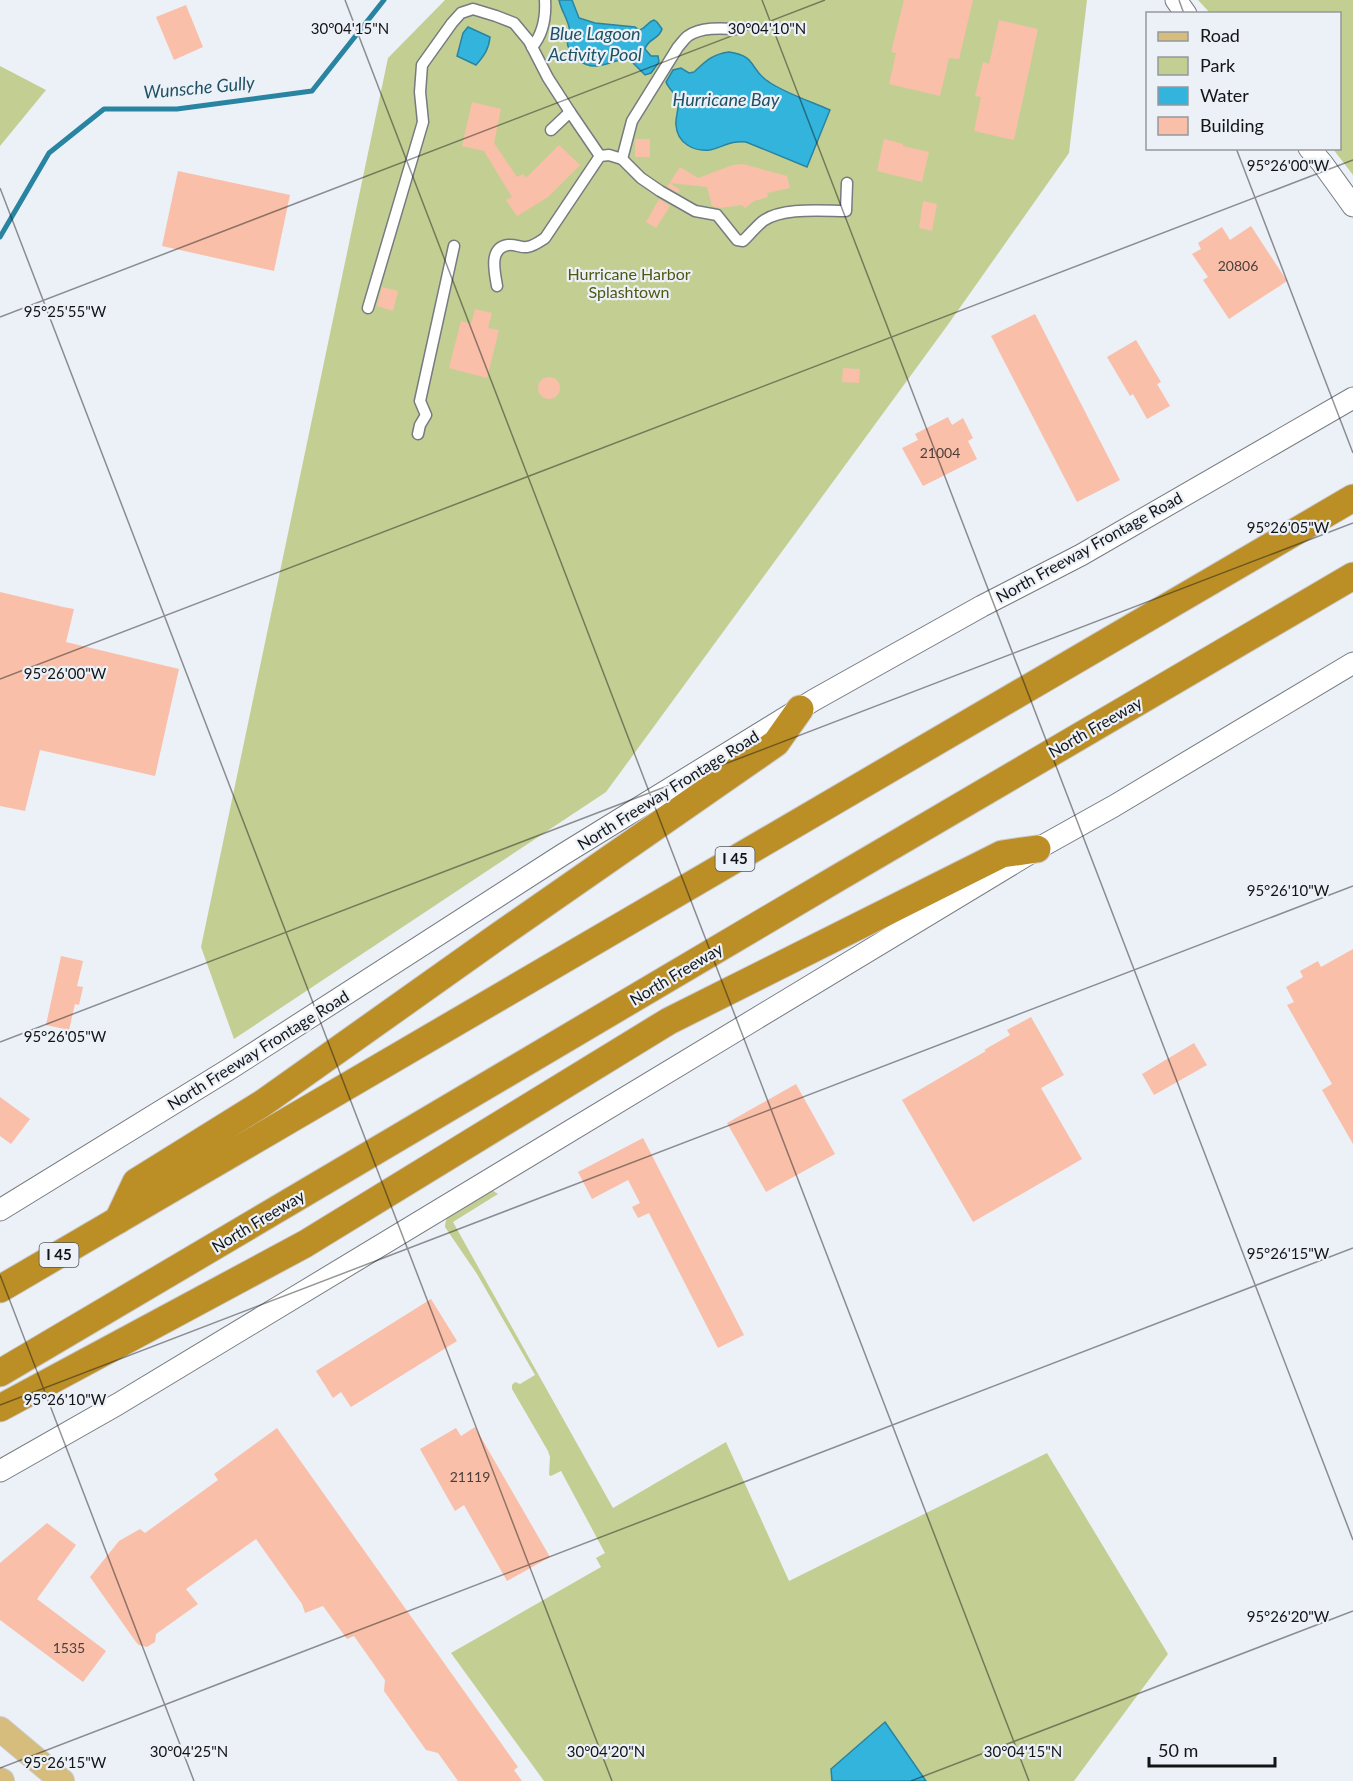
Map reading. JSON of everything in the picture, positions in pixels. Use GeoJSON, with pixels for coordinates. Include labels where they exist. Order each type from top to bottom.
{"type":"FeatureCollection","features":[{"type":"Feature","properties":{"kind":"highway","name":"I 45"},"geometry":{"type":"LineString","coordinates":[[0,1289],[1353,498]]}},
{"type":"Feature","properties":{"kind":"highway","name":"North Freeway"},"geometry":{"type":"LineString","coordinates":[[0,1373],[1353,576]]}},
{"type":"Feature","properties":{"kind":"highway"},"geometry":{"type":"LineString","coordinates":[[118,1220],[136,1182],[263,1103],[776,743],[800,709]]}},
{"type":"Feature","properties":{"kind":"highway"},"geometry":{"type":"LineString","coordinates":[[0,1408],[305,1244],[669,1021],[1002,854],[1037,849]]}},
{"type":"Feature","properties":{"kind":"main road"},"geometry":{"type":"LineString","coordinates":[[1311,150],[1353,206]]}},
{"type":"Feature","properties":{"kind":"main road","name":"North Freeway Frontage Road"},"geometry":{"type":"LineString","coordinates":[[0,1210],[231,1068],[572,849],[800,709],[982,606],[1081,555],[1353,398]]}},
{"type":"Feature","properties":{"kind":"main road"},"geometry":{"type":"LineString","coordinates":[[0,1471],[128,1398],[1037,849],[1114,806],[1353,663]]}},
{"type":"Feature","properties":{"kind":"main road"},"geometry":{"type":"LineString","coordinates":[[0,1729],[62,1781]]}},
{"type":"Feature","properties":{"kind":"street"},"geometry":{"type":"LineString","coordinates":[[532,47],[538,39],[546,12],[545,0]]}},
{"type":"Feature","properties":{"kind":"street"},"geometry":{"type":"LineString","coordinates":[[368,308],[423,122],[420,92],[422,65],[461,13],[473,9],[514,23],[532,47],[548,78],[600,156]]}},
{"type":"Feature","properties":{"kind":"street"},"geometry":{"type":"LineString","coordinates":[[622,159],[632,120],[668,62],[688,36],[707,30],[736,29]]}},
{"type":"Feature","properties":{"kind":"street"},"geometry":{"type":"LineString","coordinates":[[551,130],[570,112]]}},
{"type":"Feature","properties":{"kind":"street"},"geometry":{"type":"LineString","coordinates":[[497,286],[494,263],[496,252],[510,245],[527,247],[537,244],[544,238],[600,156],[609,155],[622,159],[641,178],[660,191],[695,211],[717,215],[737,240],[743,241],[764,221],[779,214],[800,211],[846,211],[847,183]]}},
{"type":"Feature","properties":{"kind":"street"},"geometry":{"type":"LineString","coordinates":[[418,434],[426,415],[420,400],[454,246]]}},
{"type":"Feature","properties":{"kind":"green space","name":"Hurricane Harbor Splashtown"},"geometry":{"type":"Polygon","coordinates":[[[445,0],[1087,0],[1069,153],[947,326],[606,792],[234,1039],[201,947],[388,58],[445,0]]]}},
{"type":"Feature","properties":{"kind":"green space"},"geometry":{"type":"Polygon","coordinates":[[[1198,0],[1353,0],[1353,175],[1334,150],[1341,150],[1341,12],[1209,12],[1198,0]]]}},
{"type":"Feature","properties":{"kind":"green space"},"geometry":{"type":"Polygon","coordinates":[[[0,66],[46,90],[0,146],[0,66]]]}},
{"type":"Feature","properties":{"kind":"green space"},"geometry":{"type":"Polygon","coordinates":[[[487,1190],[498,1194],[453,1222],[613,1508],[726,1442],[789,1581],[1047,1453],[1168,1654],[1074,1781],[926,1781],[885,1722],[832,1769],[832,1781],[544,1781],[451,1653],[601,1567],[596,1558],[605,1553],[561,1471],[549,1475],[548,1451],[512,1389],[515,1382],[520,1384],[535,1375],[477,1274],[445,1227],[446,1219],[460,1203],[487,1190]]]}},
{"type":"Feature","properties":{"kind":"water","name":"Blue Lagoon Activity Pool"},"geometry":{"type":"Polygon","coordinates":[[[559,0],[572,0],[579,18],[595,23],[635,27],[639,30],[654,20],[662,29],[661,33],[646,45],[645,49],[651,56],[658,56],[659,62],[651,73],[645,75],[629,59],[592,66],[577,59],[568,46],[569,27],[559,0]]]}},
{"type":"Feature","properties":{"kind":"water"},"geometry":{"type":"Polygon","coordinates":[[[468,27],[490,37],[486,52],[476,65],[457,56],[463,33],[468,27]]]}},
{"type":"Feature","properties":{"kind":"water","name":"Hurricane Bay"},"geometry":{"type":"Polygon","coordinates":[[[729,52],[745,57],[758,73],[775,86],[830,110],[807,167],[746,142],[736,142],[704,150],[692,148],[679,137],[676,122],[677,99],[666,82],[673,70],[681,68],[689,73],[694,72],[713,57],[729,52]]]}},
{"type":"Feature","properties":{"kind":"water"},"geometry":{"type":"Polygon","coordinates":[[[885,1722],[926,1781],[832,1781],[831,1769],[885,1722]]]}},
{"type":"Feature","properties":{"kind":"building"},"geometry":{"type":"Polygon","coordinates":[[[904,0],[973,0],[959,59],[949,58],[940,96],[889,84],[896,53],[891,52],[904,0]]]}},
{"type":"Feature","properties":{"kind":"building"},"geometry":{"type":"Polygon","coordinates":[[[186,5],[203,47],[174,60],[156,17],[186,5]]]}},
{"type":"Feature","properties":{"kind":"building"},"geometry":{"type":"Polygon","coordinates":[[[999,20],[1038,29],[1014,140],[974,131],[981,97],[975,96],[983,62],[989,64],[999,20]]]}},
{"type":"Feature","properties":{"kind":"building"},"geometry":{"type":"Polygon","coordinates":[[[472,102],[501,109],[494,143],[517,177],[523,174],[526,178],[559,145],[580,165],[548,197],[517,216],[506,200],[512,197],[484,151],[462,146],[472,102]]]}},
{"type":"Feature","properties":{"kind":"building"},"geometry":{"type":"Polygon","coordinates":[[[635,139],[650,139],[650,157],[635,157],[635,139]]]}},
{"type":"Feature","properties":{"kind":"building"},"geometry":{"type":"Polygon","coordinates":[[[884,139],[929,152],[922,182],[877,171],[884,139]]]}},
{"type":"Feature","properties":{"kind":"building"},"geometry":{"type":"Polygon","coordinates":[[[743,164],[787,176],[790,188],[767,193],[768,197],[754,201],[745,208],[742,205],[720,208],[712,206],[707,187],[670,183],[680,190],[678,193],[667,187],[680,167],[698,178],[733,165],[743,164]]]}},
{"type":"Feature","properties":{"kind":"building"},"geometry":{"type":"Polygon","coordinates":[[[178,171],[290,195],[274,271],[162,246],[178,171]]]}},
{"type":"Feature","properties":{"kind":"building"},"geometry":{"type":"Polygon","coordinates":[[[659,199],[670,206],[656,228],[646,222],[659,199]]]}},
{"type":"Feature","properties":{"kind":"building"},"geometry":{"type":"Polygon","coordinates":[[[923,201],[937,204],[932,231],[919,228],[923,201]]]}},
{"type":"Feature","properties":{"kind":"building"},"geometry":{"type":"Polygon","coordinates":[[[1251,226],[1287,281],[1229,319],[1203,280],[1208,277],[1192,254],[1201,249],[1198,243],[1222,227],[1230,240],[1251,226]]]}},
{"type":"Feature","properties":{"kind":"building"},"geometry":{"type":"Polygon","coordinates":[[[382,287],[398,291],[393,311],[377,306],[382,287]]]}},
{"type":"Feature","properties":{"kind":"building"},"geometry":{"type":"Polygon","coordinates":[[[475,309],[492,313],[488,328],[499,330],[487,378],[449,368],[461,321],[471,324],[475,309]]]}},
{"type":"Feature","properties":{"kind":"building"},"geometry":{"type":"Polygon","coordinates":[[[1035,314],[1120,480],[1077,502],[991,336],[1035,314]]]}},
{"type":"Feature","properties":{"kind":"building"},"geometry":{"type":"Polygon","coordinates":[[[1136,340],[1161,382],[1157,384],[1170,406],[1147,419],[1133,394],[1130,396],[1107,357],[1136,340]]]}},
{"type":"Feature","properties":{"kind":"building"},"geometry":{"type":"Polygon","coordinates":[[[843,368],[860,369],[859,383],[842,382],[843,368]]]}},
{"type":"Feature","properties":{"kind":"building"},"geometry":{"type":"Polygon","coordinates":[[[549,377],[557,380],[560,388],[557,396],[549,399],[541,396],[538,388],[541,380],[549,377]]]}},
{"type":"Feature","properties":{"kind":"building"},"geometry":{"type":"Polygon","coordinates":[[[948,417],[952,425],[963,418],[973,438],[968,441],[977,459],[923,486],[902,448],[918,440],[915,434],[948,417]]]}},
{"type":"Feature","properties":{"kind":"building"},"geometry":{"type":"Polygon","coordinates":[[[0,592],[74,609],[66,642],[179,669],[155,776],[40,750],[25,811],[0,806],[0,592]]]}},
{"type":"Feature","properties":{"kind":"building"},"geometry":{"type":"Polygon","coordinates":[[[1353,949],[1353,1144],[1322,1090],[1332,1084],[1287,1005],[1294,1002],[1286,987],[1303,977],[1300,971],[1318,961],[1321,967],[1353,949]]]}},
{"type":"Feature","properties":{"kind":"building"},"geometry":{"type":"Polygon","coordinates":[[[61,956],[83,961],[77,986],[83,987],[79,1005],[75,1004],[69,1030],[46,1025],[61,956]]]}},
{"type":"Feature","properties":{"kind":"building"},"geometry":{"type":"Polygon","coordinates":[[[1031,1017],[1064,1075],[1041,1088],[1082,1159],[973,1222],[902,1100],[986,1051],[984,1050],[1010,1035],[1007,1030],[1031,1017]]]}},
{"type":"Feature","properties":{"kind":"building"},"geometry":{"type":"Polygon","coordinates":[[[1194,1043],[1207,1065],[1154,1095],[1142,1074],[1194,1043]]]}},
{"type":"Feature","properties":{"kind":"building"},"geometry":{"type":"Polygon","coordinates":[[[796,1084],[835,1154],[766,1192],[727,1123],[796,1084]]]}},
{"type":"Feature","properties":{"kind":"building"},"geometry":{"type":"Polygon","coordinates":[[[0,1097],[30,1119],[11,1144],[0,1136],[0,1097]]]}},
{"type":"Feature","properties":{"kind":"building"},"geometry":{"type":"Polygon","coordinates":[[[643,1138],[744,1335],[718,1348],[649,1213],[638,1218],[632,1207],[640,1203],[628,1180],[592,1199],[578,1172],[643,1138]]]}},
{"type":"Feature","properties":{"kind":"building"},"geometry":{"type":"Polygon","coordinates":[[[431,1299],[457,1341],[351,1407],[341,1392],[333,1398],[316,1371],[431,1299]]]}},
{"type":"Feature","properties":{"kind":"building"},"geometry":{"type":"Polygon","coordinates":[[[475,1427],[550,1557],[507,1581],[464,1505],[455,1511],[420,1449],[456,1428],[461,1436],[475,1427]]]}},
{"type":"Feature","properties":{"kind":"building"},"geometry":{"type":"Polygon","coordinates":[[[277,1428],[518,1767],[514,1770],[522,1781],[458,1781],[438,1753],[426,1750],[384,1691],[385,1680],[354,1636],[347,1639],[323,1606],[305,1613],[302,1604],[256,1539],[186,1589],[198,1604],[156,1634],[155,1642],[147,1647],[136,1642],[90,1577],[119,1541],[140,1529],[145,1533],[218,1480],[214,1474],[277,1428]]]}},
{"type":"Feature","properties":{"kind":"building"},"geometry":{"type":"Polygon","coordinates":[[[47,1523],[76,1545],[37,1599],[106,1651],[83,1682],[0,1620],[0,1563],[47,1523]]]}},
{"type":"Feature","properties":{"kind":"waterway","name":"Wunsche Gully"},"geometry":{"type":"LineString","coordinates":[[0,237],[49,153],[104,109],[177,109],[312,91],[384,0]]}}]}
